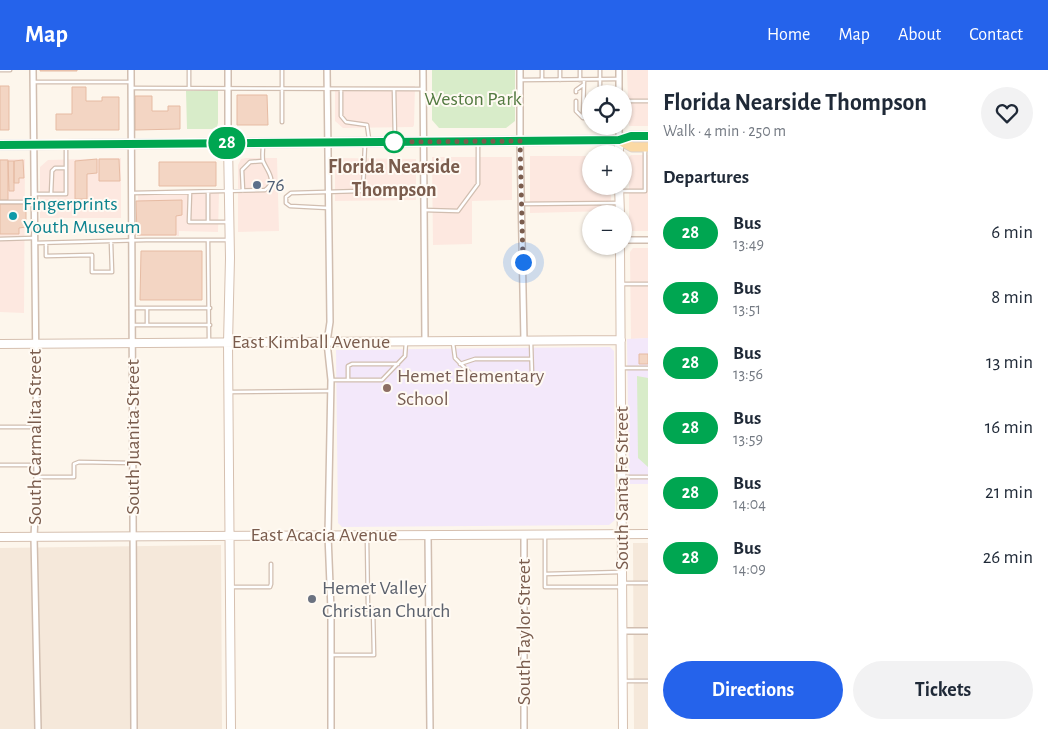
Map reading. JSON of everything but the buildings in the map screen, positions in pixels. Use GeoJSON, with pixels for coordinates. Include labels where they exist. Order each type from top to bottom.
{"type":"FeatureCollection","features":[{"type":"Feature","properties":{"kind":"main road"},"geometry":{"type":"LineString","coordinates":[[0,145],[619,140],[631,136],[648,136]]}},
{"type":"Feature","properties":{"kind":"main road"},"geometry":{"type":"LineString","coordinates":[[619,140],[632,147],[646,146]]}},
{"type":"Feature","properties":{"kind":"street","name":"South Carmalita Street"},"geometry":{"type":"LineString","coordinates":[[33,70],[37,477],[34,537],[38,729]]}},
{"type":"Feature","properties":{"kind":"street","name":"South Juanita Street"},"geometry":{"type":"LineString","coordinates":[[131,70],[134,729]]}},
{"type":"Feature","properties":{"kind":"street"},"geometry":{"type":"LineString","coordinates":[[228,70],[231,729]]}},
{"type":"Feature","properties":{"kind":"street"},"geometry":{"type":"LineString","coordinates":[[327,70],[330,322],[327,342],[331,380],[328,535],[331,610],[331,729]]}},
{"type":"Feature","properties":{"kind":"street"},"geometry":{"type":"LineString","coordinates":[[423,70],[425,342]]}},
{"type":"Feature","properties":{"kind":"street"},"geometry":{"type":"LineString","coordinates":[[520,70],[521,204],[528,341]]}},
{"type":"Feature","properties":{"kind":"street"},"geometry":{"type":"LineString","coordinates":[[619,70],[619,85]]}},
{"type":"Feature","properties":{"kind":"street"},"geometry":{"type":"LineString","coordinates":[[619,135],[619,145]]}},
{"type":"Feature","properties":{"kind":"street"},"geometry":{"type":"LineString","coordinates":[[619,195],[619,203]]}},
{"type":"Feature","properties":{"kind":"street"},"geometry":{"type":"LineString","coordinates":[[632,240],[648,240]]}},
{"type":"Feature","properties":{"kind":"street","name":"South Santa Fe Street"},"geometry":{"type":"LineString","coordinates":[[620,255],[623,729]]}},
{"type":"Feature","properties":{"kind":"street","name":"East Kimball Avenue"},"geometry":{"type":"LineString","coordinates":[[0,344],[621,340]]}},
{"type":"Feature","properties":{"kind":"street","name":"South Taylor Street"},"geometry":{"type":"LineString","coordinates":[[524,534],[524,729]]}},
{"type":"Feature","properties":{"kind":"street","name":"East Acacia Avenue"},"geometry":{"type":"LineString","coordinates":[[0,537],[648,534]]}},
{"type":"Feature","properties":{"kind":"street"},"geometry":{"type":"LineString","coordinates":[[428,535],[430,729]]}},
{"type":"Feature","properties":{"kind":"street"},"geometry":{"type":"LineString","coordinates":[[622,632],[648,632]]}},
{"type":"Feature","properties":{"kind":"lane"},"geometry":{"type":"LineString","coordinates":[[0,70],[10,70]]}},
{"type":"Feature","properties":{"kind":"lane"},"geometry":{"type":"LineString","coordinates":[[189,70],[189,88]]}},
{"type":"Feature","properties":{"kind":"lane"},"geometry":{"type":"LineString","coordinates":[[282,70],[282,122]]}},
{"type":"Feature","properties":{"kind":"lane"},"geometry":{"type":"LineString","coordinates":[[542,70],[542,80]]}},
{"type":"Feature","properties":{"kind":"lane"},"geometry":{"type":"LineString","coordinates":[[560,70],[560,80]]}},
{"type":"Feature","properties":{"kind":"lane"},"geometry":{"type":"LineString","coordinates":[[580,70],[584,85]]}},
{"type":"Feature","properties":{"kind":"lane"},"geometry":{"type":"LineString","coordinates":[[600,70],[600,85]]}},
{"type":"Feature","properties":{"kind":"lane"},"geometry":{"type":"LineString","coordinates":[[520,80],[619,79]]}},
{"type":"Feature","properties":{"kind":"lane"},"geometry":{"type":"LineString","coordinates":[[33,82],[131,82]]}},
{"type":"Feature","properties":{"kind":"lane"},"geometry":{"type":"LineString","coordinates":[[576,92],[582,86]]}},
{"type":"Feature","properties":{"kind":"lane"},"geometry":{"type":"LineString","coordinates":[[131,88],[423,89]]}},
{"type":"Feature","properties":{"kind":"lane"},"geometry":{"type":"LineString","coordinates":[[328,208],[290,206],[286,203],[286,197],[291,193],[328,193],[363,190],[368,125],[346,122],[343,119],[341,116],[341,89]]}},
{"type":"Feature","properties":{"kind":"lane"},"geometry":{"type":"LineString","coordinates":[[394,89],[395,142]]}},
{"type":"Feature","properties":{"kind":"lane"},"geometry":{"type":"LineString","coordinates":[[632,101],[648,101]]}},
{"type":"Feature","properties":{"kind":"lane"},"geometry":{"type":"LineString","coordinates":[[576,102],[576,111],[582,117]]}},
{"type":"Feature","properties":{"kind":"lane"},"geometry":{"type":"LineString","coordinates":[[424,210],[458,211],[464,204],[478,184],[478,141]]}},
{"type":"Feature","properties":{"kind":"lane"},"geometry":{"type":"LineString","coordinates":[[131,193],[261,191],[268,188],[271,178],[270,171],[263,161],[263,143]]}},
{"type":"Feature","properties":{"kind":"lane"},"geometry":{"type":"LineString","coordinates":[[33,194],[66,194],[66,144]]}},
{"type":"Feature","properties":{"kind":"lane"},"geometry":{"type":"LineString","coordinates":[[632,190],[645,191],[646,146]]}},
{"type":"Feature","properties":{"kind":"lane"},"geometry":{"type":"LineString","coordinates":[[243,191],[242,170],[250,162],[263,161]]}},
{"type":"Feature","properties":{"kind":"lane"},"geometry":{"type":"LineString","coordinates":[[51,194],[52,171],[55,168],[66,168]]}},
{"type":"Feature","properties":{"kind":"lane"},"geometry":{"type":"LineString","coordinates":[[190,192],[189,222],[229,222]]}},
{"type":"Feature","properties":{"kind":"lane"},"geometry":{"type":"LineString","coordinates":[[208,192],[208,222]]}},
{"type":"Feature","properties":{"kind":"lane"},"geometry":{"type":"LineString","coordinates":[[0,202],[33,202]]}},
{"type":"Feature","properties":{"kind":"lane"},"geometry":{"type":"LineString","coordinates":[[521,204],[619,203]]}},
{"type":"Feature","properties":{"kind":"lane"},"geometry":{"type":"LineString","coordinates":[[0,239],[46,243],[229,240]]}},
{"type":"Feature","properties":{"kind":"lane"},"geometry":{"type":"LineString","coordinates":[[208,241],[209,343]]}},
{"type":"Feature","properties":{"kind":"lane"},"geometry":{"type":"LineString","coordinates":[[46,243],[46,256],[92,255],[92,272],[112,272],[111,242]]}},
{"type":"Feature","properties":{"kind":"lane"},"geometry":{"type":"LineString","coordinates":[[621,284],[648,284]]}},
{"type":"Feature","properties":{"kind":"lane"},"geometry":{"type":"LineString","coordinates":[[132,308],[210,308]]}},
{"type":"Feature","properties":{"kind":"lane"},"geometry":{"type":"LineString","coordinates":[[147,308],[147,325]]}},
{"type":"Feature","properties":{"kind":"lane"},"geometry":{"type":"LineString","coordinates":[[132,325],[210,325]]}},
{"type":"Feature","properties":{"kind":"lane"},"geometry":{"type":"LineString","coordinates":[[453,342],[453,353],[460,364],[476,379],[526,380],[532,375],[532,359],[528,341]]}},
{"type":"Feature","properties":{"kind":"lane"},"geometry":{"type":"LineString","coordinates":[[331,380],[382,380],[406,353],[406,342]]}},
{"type":"Feature","properties":{"kind":"lane"},"geometry":{"type":"LineString","coordinates":[[460,364],[475,359],[532,359]]}},
{"type":"Feature","properties":{"kind":"lane"},"geometry":{"type":"LineString","coordinates":[[348,380],[348,366],[352,364],[398,364]]}},
{"type":"Feature","properties":{"kind":"lane"},"geometry":{"type":"LineString","coordinates":[[621,368],[648,368]]}},
{"type":"Feature","properties":{"kind":"lane"},"geometry":{"type":"LineString","coordinates":[[229,392],[331,391]]}},
{"type":"Feature","properties":{"kind":"lane"},"geometry":{"type":"LineString","coordinates":[[0,427],[36,426]]}},
{"type":"Feature","properties":{"kind":"lane"},"geometry":{"type":"LineString","coordinates":[[37,477],[74,477],[74,464],[79,462],[133,462]]}},
{"type":"Feature","properties":{"kind":"lane"},"geometry":{"type":"LineString","coordinates":[[0,465],[36,465]]}},
{"type":"Feature","properties":{"kind":"lane"},"geometry":{"type":"LineString","coordinates":[[622,477],[648,477]]}},
{"type":"Feature","properties":{"kind":"lane"},"geometry":{"type":"LineString","coordinates":[[545,534],[545,587],[648,583]]}},
{"type":"Feature","properties":{"kind":"lane"},"geometry":{"type":"LineString","coordinates":[[367,535],[368,609]]}},
{"type":"Feature","properties":{"kind":"lane"},"geometry":{"type":"LineString","coordinates":[[230,587],[270,586],[271,564]]}},
{"type":"Feature","properties":{"kind":"lane"},"geometry":{"type":"LineString","coordinates":[[545,574],[623,572]]}},
{"type":"Feature","properties":{"kind":"lane"},"geometry":{"type":"LineString","coordinates":[[331,610],[373,609],[374,655],[331,656]]}},
{"type":"Feature","properties":{"kind":"lane"},"geometry":{"type":"LineString","coordinates":[[623,681],[648,681]]}},
{"type":"Feature","properties":{"kind":"shaded area"},"geometry":{"type":"Polygon","coordinates":[[[627,70],[648,70],[648,126],[632,126],[632,85],[628,85],[627,70]]]}},
{"type":"Feature","properties":{"kind":"shaded area"},"geometry":{"type":"Polygon","coordinates":[[[415,86],[413,127],[343,128],[335,121],[335,87],[415,86]]]}},
{"type":"Feature","properties":{"kind":"shaded area"},"geometry":{"type":"Polygon","coordinates":[[[632,155],[648,155],[648,231],[632,231],[632,205],[629,205],[629,195],[632,195],[632,155]]]}},
{"type":"Feature","properties":{"kind":"shaded area"},"geometry":{"type":"Polygon","coordinates":[[[530,156],[582,156],[582,195],[611,195],[611,205],[582,205],[582,212],[530,213],[530,156]]]}},
{"type":"Feature","properties":{"kind":"shaded area"},"geometry":{"type":"Polygon","coordinates":[[[432,157],[512,157],[512,200],[472,201],[472,244],[433,245],[432,157]]]}},
{"type":"Feature","properties":{"kind":"shaded area"},"geometry":{"type":"Polygon","coordinates":[[[121,158],[121,218],[40,218],[40,167],[48,160],[121,158]]]}},
{"type":"Feature","properties":{"kind":"shaded area"},"geometry":{"type":"Polygon","coordinates":[[[277,158],[279,231],[238,232],[238,165],[241,159],[277,158]]]}},
{"type":"Feature","properties":{"kind":"shaded area"},"geometry":{"type":"Polygon","coordinates":[[[335,158],[416,159],[416,200],[335,201],[335,158]]]}},
{"type":"Feature","properties":{"kind":"shaded area"},"geometry":{"type":"Polygon","coordinates":[[[0,159],[25,159],[24,313],[0,312],[0,159]]]}},
{"type":"Feature","properties":{"kind":"shaded area"},"geometry":{"type":"Polygon","coordinates":[[[219,193],[218,232],[179,231],[179,236],[139,236],[138,195],[219,193]]]}},
{"type":"Feature","properties":{"kind":"shaded area"},"geometry":{"type":"Polygon","coordinates":[[[648,248],[648,338],[631,339],[630,255],[632,255],[632,249],[648,248]]]}},
{"type":"Feature","properties":{"kind":"shaded area"},"geometry":{"type":"Polygon","coordinates":[[[648,338],[648,484],[629,484],[627,339],[648,338]]]}},
{"type":"Feature","properties":{"kind":"shaded area"},"geometry":{"type":"Polygon","coordinates":[[[610,347],[614,351],[615,520],[609,525],[342,527],[338,523],[336,350],[610,347]]]}},
{"type":"Feature","properties":{"kind":"shaded area"},"geometry":{"type":"Polygon","coordinates":[[[633,543],[648,543],[648,729],[634,729],[633,543]]]}},
{"type":"Feature","properties":{"kind":"shaded area"},"geometry":{"type":"Polygon","coordinates":[[[221,545],[222,729],[0,729],[0,548],[221,545]]]}},
{"type":"Feature","properties":{"kind":"green space","name":"Weston Park"},"geometry":{"type":"Polygon","coordinates":[[[432,70],[515,70],[515,121],[506,128],[439,128],[432,120],[432,70]]]}},
{"type":"Feature","properties":{"kind":"green space"},"geometry":{"type":"Polygon","coordinates":[[[218,90],[217,127],[212,129],[187,129],[186,91],[218,90]]]}},
{"type":"Feature","properties":{"kind":"green space"},"geometry":{"type":"Polygon","coordinates":[[[637,376],[648,378],[648,467],[638,458],[637,376]]]}},
{"type":"Feature","properties":{"kind":"bus line","name":"28"},"geometry":{"type":"LineString","coordinates":[[0,145],[619,140],[631,136],[648,136]]}},
{"type":"Feature","properties":{"kind":"place","name":"Florida Nearside Thompson"},"geometry":{"type":"Point","coordinates":[394,142]}},
{"type":"Feature","properties":{"kind":"place","name":"76"},"geometry":{"type":"Point","coordinates":[257,185]}},
{"type":"Feature","properties":{"kind":"place","name":"Fingerprints Youth Museum"},"geometry":{"type":"Point","coordinates":[13,216]}},
{"type":"Feature","properties":{"kind":"place","name":"Hemet Elementary School"},"geometry":{"type":"Point","coordinates":[387,388]}},
{"type":"Feature","properties":{"kind":"place","name":"Hemet Valley Christian Church"},"geometry":{"type":"Point","coordinates":[312,599]}},
{"type":"Feature","properties":{"kind":"route"},"geometry":{"type":"LineString","coordinates":[[394,142],[520,141],[523,262]]}}]}
